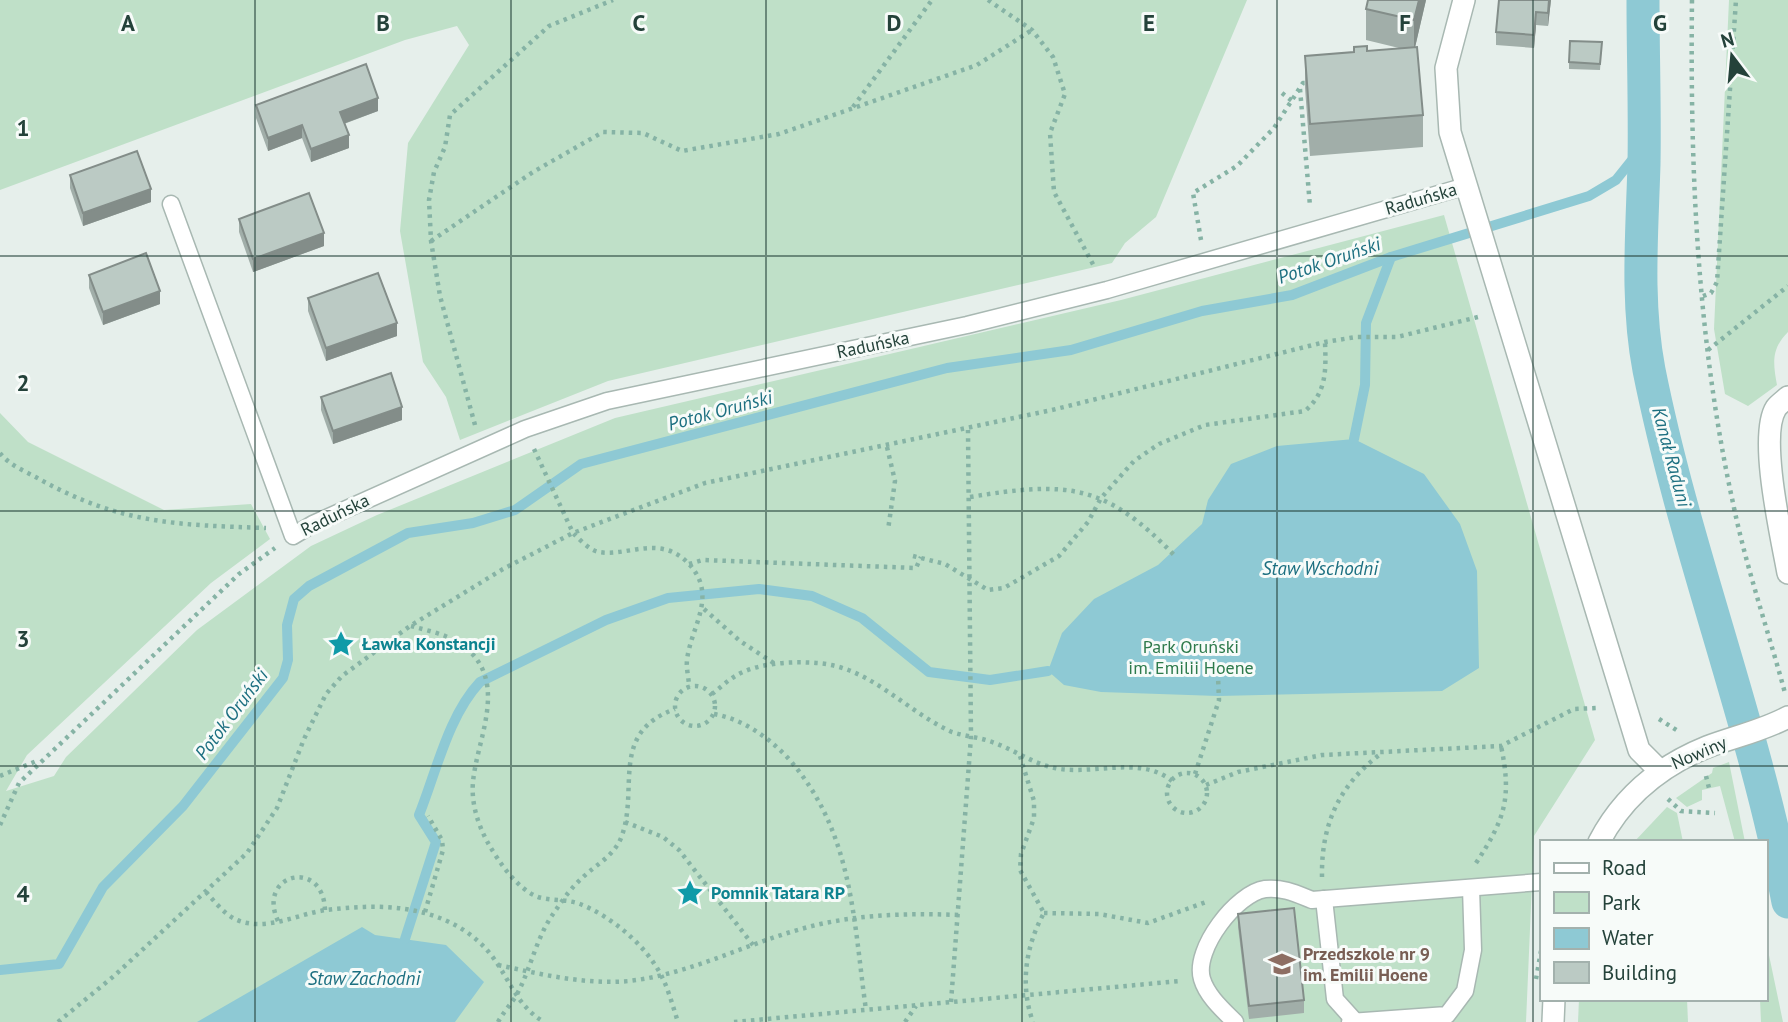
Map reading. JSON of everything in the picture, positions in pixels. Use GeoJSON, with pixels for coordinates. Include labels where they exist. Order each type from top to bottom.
{"type":"FeatureCollection","features":[{"type":"Feature","properties":{"kind":"street","name":"Raduńska"},"geometry":{"type":"LineString","coordinates":[[1464,0],[1446,68],[1450,132],[1639,750],[1659,769]]}},
{"type":"Feature","properties":{"kind":"street"},"geometry":{"type":"LineString","coordinates":[[1788,397],[1776,408],[1770,429],[1776,509],[1788,573]]}},
{"type":"Feature","properties":{"kind":"street","name":"Nowiny"},"geometry":{"type":"LineString","coordinates":[[1600,840],[1616,815],[1659,769],[1705,758],[1783,720]]}},
{"type":"Feature","properties":{"kind":"street"},"geometry":{"type":"LineString","coordinates":[[1553,1022],[1554,1001]]}},
{"type":"Feature","properties":{"kind":"lane","name":"Raduńska"},"geometry":{"type":"LineString","coordinates":[[293,536],[325,518],[525,429],[607,401],[967,325],[1107,290],[1466,187]]}},
{"type":"Feature","properties":{"kind":"lane"},"geometry":{"type":"LineString","coordinates":[[171,204],[293,536]]}},
{"type":"Feature","properties":{"kind":"lane"},"geometry":{"type":"LineString","coordinates":[[1235,1022],[1210,996],[1202,979],[1200,959],[1206,942],[1248,895],[1265,889],[1289,890],[1312,900],[1540,883]]}},
{"type":"Feature","properties":{"kind":"lane"},"geometry":{"type":"LineString","coordinates":[[1325,899],[1335,999],[1352,1021],[1447,1015],[1465,991],[1473,950],[1463,888]]}},
{"type":"Feature","properties":{"kind":"path"},"geometry":{"type":"LineString","coordinates":[[482,449],[455,356],[431,241],[429,201],[434,172],[446,146],[450,115],[549,26],[613,0]]}},
{"type":"Feature","properties":{"kind":"path"},"geometry":{"type":"LineString","coordinates":[[852,108],[932,0]]}},
{"type":"Feature","properties":{"kind":"path"},"geometry":{"type":"LineString","coordinates":[[988,0],[1032,30],[1053,57],[1065,94],[1050,133],[1054,192],[1107,290]]}},
{"type":"Feature","properties":{"kind":"path"},"geometry":{"type":"LineString","coordinates":[[1692,0],[1694,171],[1707,351],[1733,505],[1785,692]]}},
{"type":"Feature","properties":{"kind":"path"},"geometry":{"type":"LineString","coordinates":[[1703,296],[1711,293],[1717,282],[1736,0]]}},
{"type":"Feature","properties":{"kind":"path"},"geometry":{"type":"LineString","coordinates":[[431,241],[533,172],[603,132],[643,132],[681,151],[779,134],[978,65],[1032,30]]}},
{"type":"Feature","properties":{"kind":"path"},"geometry":{"type":"LineString","coordinates":[[1197,218],[1193,192],[1237,166],[1274,128],[1303,83],[1314,82]]}},
{"type":"Feature","properties":{"kind":"path"},"geometry":{"type":"LineString","coordinates":[[1300,88],[1309,199]]}},
{"type":"Feature","properties":{"kind":"path"},"geometry":{"type":"LineString","coordinates":[[1282,93],[1292,101]]}},
{"type":"Feature","properties":{"kind":"path"},"geometry":{"type":"LineString","coordinates":[[1707,351],[1788,286]]}},
{"type":"Feature","properties":{"kind":"path"},"geometry":{"type":"LineString","coordinates":[[58,1022],[247,853],[277,808],[304,739],[326,694],[363,659],[410,626],[503,569],[573,533],[705,483],[968,429],[1325,342],[1356,337],[1397,337],[1478,317]]}},
{"type":"Feature","properties":{"kind":"path"},"geometry":{"type":"LineString","coordinates":[[913,556],[945,564],[988,590],[1004,588],[1059,556],[1087,522],[1101,498],[1134,461],[1181,434],[1206,425],[1305,411],[1317,401],[1324,383],[1325,342]]}},
{"type":"Feature","properties":{"kind":"path"},"geometry":{"type":"LineString","coordinates":[[951,1002],[960,915],[971,737],[968,429]]}},
{"type":"Feature","properties":{"kind":"path"},"geometry":{"type":"LineString","coordinates":[[887,447],[895,481],[888,530]]}},
{"type":"Feature","properties":{"kind":"path"},"geometry":{"type":"LineString","coordinates":[[0,453],[6,461],[50,485],[139,520],[237,529],[265,527],[293,536]]}},
{"type":"Feature","properties":{"kind":"path"},"geometry":{"type":"LineString","coordinates":[[541,466],[573,533],[597,552],[649,547],[689,564],[699,581],[704,606],[687,662],[689,687]]}},
{"type":"Feature","properties":{"kind":"path"},"geometry":{"type":"LineString","coordinates":[[970,497],[1053,487],[1101,498],[1141,522],[1176,557]]}},
{"type":"Feature","properties":{"kind":"path"},"geometry":{"type":"LineString","coordinates":[[0,825],[19,783],[44,758],[239,574],[293,536]]}},
{"type":"Feature","properties":{"kind":"path"},"geometry":{"type":"LineString","coordinates":[[689,564],[703,560],[916,568],[921,557]]}},
{"type":"Feature","properties":{"kind":"path"},"geometry":{"type":"LineString","coordinates":[[704,606],[740,641],[776,665]]}},
{"type":"Feature","properties":{"kind":"path"},"geometry":{"type":"LineString","coordinates":[[410,626],[456,641],[473,655],[480,669],[488,694],[486,724],[473,782],[476,812],[500,862],[524,888],[536,896],[587,907],[621,929],[662,975],[678,1022]]}},
{"type":"Feature","properties":{"kind":"path"},"geometry":{"type":"LineString","coordinates":[[712,694],[738,675],[776,665],[816,663],[851,671],[952,732],[988,740],[1020,755],[1066,771],[1128,768],[1164,774],[1172,780]]}},
{"type":"Feature","properties":{"kind":"path"},"geometry":{"type":"LineString","coordinates":[[1195,774],[1219,700],[1218,677]]}},
{"type":"Feature","properties":{"kind":"path"},"geometry":{"type":"LineString","coordinates":[[498,1022],[516,995],[541,936],[563,901],[581,879],[612,854],[625,822],[626,780],[631,752],[652,722],[675,709],[680,693],[689,687],[702,687],[712,694],[714,714],[706,723],[696,727],[685,724],[675,709]]}},
{"type":"Feature","properties":{"kind":"path"},"geometry":{"type":"LineString","coordinates":[[1206,785],[1238,772],[1322,755],[1501,746],[1574,709],[1645,697],[1651,711],[1666,726],[1679,732],[1690,731]]}},
{"type":"Feature","properties":{"kind":"path"},"geometry":{"type":"LineString","coordinates":[[714,714],[741,722],[764,737],[792,764],[816,795],[842,850],[866,1010]]}},
{"type":"Feature","properties":{"kind":"path"},"geometry":{"type":"LineString","coordinates":[[1463,888],[1497,832],[1506,810],[1507,788],[1501,746]]}},
{"type":"Feature","properties":{"kind":"path"},"geometry":{"type":"LineString","coordinates":[[1325,899],[1322,852],[1333,808],[1370,762],[1384,752]]}},
{"type":"Feature","properties":{"kind":"path"},"geometry":{"type":"LineString","coordinates":[[1020,755],[1029,780],[1034,818],[1021,854],[1020,870],[1044,914]]}},
{"type":"Feature","properties":{"kind":"path"},"geometry":{"type":"LineString","coordinates":[[0,776],[44,758]]}},
{"type":"Feature","properties":{"kind":"path"},"geometry":{"type":"LineString","coordinates":[[1705,758],[1710,792]]}},
{"type":"Feature","properties":{"kind":"path"},"geometry":{"type":"LineString","coordinates":[[1182,774],[1195,774],[1206,785],[1208,795],[1203,805],[1194,812],[1182,813],[1172,807],[1167,796],[1172,780],[1182,774]]}},
{"type":"Feature","properties":{"kind":"path"},"geometry":{"type":"LineString","coordinates":[[1668,799],[1681,811],[1715,813]]}},
{"type":"Feature","properties":{"kind":"path"},"geometry":{"type":"LineString","coordinates":[[424,912],[443,850],[442,840],[429,816]]}},
{"type":"Feature","properties":{"kind":"path"},"geometry":{"type":"LineString","coordinates":[[625,822],[663,837],[679,850],[753,945]]}},
{"type":"Feature","properties":{"kind":"path"},"geometry":{"type":"LineString","coordinates":[[278,921],[272,907],[275,892],[285,880],[300,876],[315,882],[324,895],[325,910]]}},
{"type":"Feature","properties":{"kind":"path"},"geometry":{"type":"LineString","coordinates":[[206,892],[236,920],[251,924],[325,910],[402,908],[441,917],[469,934],[498,965],[516,995],[544,1022]]}},
{"type":"Feature","properties":{"kind":"path"},"geometry":{"type":"LineString","coordinates":[[1044,914],[1099,914],[1148,923],[1209,902],[1230,916]]}},
{"type":"Feature","properties":{"kind":"path"},"geometry":{"type":"LineString","coordinates":[[1033,1022],[1027,995],[1030,943],[1044,914]]}},
{"type":"Feature","properties":{"kind":"path"},"geometry":{"type":"LineString","coordinates":[[498,965],[562,978],[627,981],[662,975],[804,928],[890,915],[960,915]]}},
{"type":"Feature","properties":{"kind":"path"},"geometry":{"type":"LineString","coordinates":[[734,1022],[799,1019],[916,1005],[1202,979]]}},
{"type":"Feature","properties":{"kind":"path"},"geometry":{"type":"LineString","coordinates":[[905,1022],[916,1005]]}},
{"type":"Feature","properties":{"kind":"green space"},"geometry":{"type":"Polygon","coordinates":[[[0,0],[1247,0],[1156,217],[1125,243],[1112,263],[608,381],[460,440],[446,397],[423,362],[400,231],[408,143],[469,45],[457,26],[405,40],[0,190],[0,0]]]}},
{"type":"Feature","properties":{"kind":"green space"},"geometry":{"type":"Polygon","coordinates":[[[1729,0],[1788,0],[1788,332],[1776,350],[1777,385],[1748,406],[1725,394],[1714,329],[1729,0]]]}},
{"type":"Feature","properties":{"kind":"green space","name":"Park Oruński im. Emilii Hoene"},"geometry":{"type":"Polygon","coordinates":[[[1444,215],[1595,740],[1534,836],[1526,1022],[0,1022],[0,413],[28,442],[164,510],[251,504],[270,539],[211,583],[27,755],[6,791],[54,776],[66,757],[197,630],[311,546],[377,515],[615,418],[1121,300],[1444,215]]]}},
{"type":"Feature","properties":{"kind":"green space"},"geometry":{"type":"Polygon","coordinates":[[[1729,762],[1745,840],[1734,840],[1720,786],[1702,790],[1702,800],[1687,807],[1676,798],[1712,773],[1713,768],[1729,762]]]}},
{"type":"Feature","properties":{"kind":"green space"},"geometry":{"type":"Polygon","coordinates":[[[1667,807],[1677,813],[1683,840],[1636,840],[1667,807]]]}},
{"type":"Feature","properties":{"kind":"green space"},"geometry":{"type":"Polygon","coordinates":[[[1767,946],[1783,1022],[1761,1022],[1760,1001],[1767,1001],[1767,946]]]}},
{"type":"Feature","properties":{"kind":"green space"},"geometry":{"type":"Polygon","coordinates":[[[1579,1001],[1687,1001],[1688,1022],[1578,1022],[1579,1001]]]}},
{"type":"Feature","properties":{"kind":"water","name":"Staw Wschodni"},"geometry":{"type":"Polygon","coordinates":[[[1354,439],[1424,474],[1460,524],[1477,571],[1479,668],[1442,691],[1218,696],[1101,692],[1064,685],[1048,671],[1062,633],[1094,599],[1158,565],[1202,524],[1208,500],[1231,464],[1277,446],[1354,439]]]}},
{"type":"Feature","properties":{"kind":"water","name":"Staw Zachodni"},"geometry":{"type":"Polygon","coordinates":[[[362,927],[375,935],[446,945],[484,982],[455,1022],[197,1022],[362,927]]]}},
{"type":"Feature","properties":{"kind":"building"},"geometry":{"type":"Polygon","coordinates":[[[1368,0],[1419,0],[1414,20],[1366,9],[1368,0]]]}},
{"type":"Feature","properties":{"kind":"building"},"geometry":{"type":"Polygon","coordinates":[[[1499,0],[1549,0],[1548,13],[1536,12],[1534,35],[1496,32],[1499,0]]]}},
{"type":"Feature","properties":{"kind":"building"},"geometry":{"type":"Polygon","coordinates":[[[1570,41],[1602,42],[1600,64],[1569,62],[1570,41]]]}},
{"type":"Feature","properties":{"kind":"building"},"geometry":{"type":"Polygon","coordinates":[[[1367,46],[1367,51],[1417,47],[1423,115],[1310,124],[1305,56],[1354,52],[1354,47],[1367,46]]]}},
{"type":"Feature","properties":{"kind":"building"},"geometry":{"type":"Polygon","coordinates":[[[366,64],[378,98],[340,112],[349,135],[311,149],[302,125],[268,138],[256,105],[366,64]]]}},
{"type":"Feature","properties":{"kind":"building"},"geometry":{"type":"Polygon","coordinates":[[[137,151],[151,189],[83,213],[70,175],[137,151]]]}},
{"type":"Feature","properties":{"kind":"building"},"geometry":{"type":"Polygon","coordinates":[[[309,193],[324,233],[253,259],[239,219],[309,193]]]}},
{"type":"Feature","properties":{"kind":"building"},"geometry":{"type":"Polygon","coordinates":[[[146,253],[160,291],[103,312],[89,275],[146,253]]]}},
{"type":"Feature","properties":{"kind":"building"},"geometry":{"type":"Polygon","coordinates":[[[378,273],[397,323],[326,348],[308,298],[378,273]]]}},
{"type":"Feature","properties":{"kind":"building"},"geometry":{"type":"Polygon","coordinates":[[[391,373],[402,407],[333,431],[321,397],[391,373]]]}},
{"type":"Feature","properties":{"kind":"building"},"geometry":{"type":"Polygon","coordinates":[[[1294,908],[1304,1000],[1249,1006],[1238,914],[1294,908]]]}},
{"type":"Feature","properties":{"kind":"waterway","name":"Kanał Raduni"},"geometry":{"type":"LineString","coordinates":[[1643,0],[1641,293],[1649,370],[1681,504],[1757,768],[1788,902]]}},
{"type":"Feature","properties":{"kind":"waterway","name":"Potok Oruński"},"geometry":{"type":"LineString","coordinates":[[0,970],[59,964],[103,887],[183,806],[283,678],[288,660],[287,625],[294,599],[309,586],[408,533],[473,523],[515,510],[581,464],[947,368],[1071,350],[1202,311],[1292,295],[1391,257],[1589,196],[1616,180],[1644,145]]}},
{"type":"Feature","properties":{"kind":"waterway"},"geometry":{"type":"LineString","coordinates":[[1354,439],[1365,385],[1366,323],[1391,257]]}},
{"type":"Feature","properties":{"kind":"waterway"},"geometry":{"type":"LineString","coordinates":[[405,939],[436,842],[419,815],[459,711],[480,682],[606,620],[668,598],[759,589],[812,596],[862,618],[929,672],[990,680],[1048,671]]}},
{"type":"Feature","properties":{"kind":"place","name":"Ławka Konstancji"},"geometry":{"type":"Point","coordinates":[341,644]}},
{"type":"Feature","properties":{"kind":"place","name":"Pomnik Tatara RP"},"geometry":{"type":"Point","coordinates":[690,893]}},
{"type":"Feature","properties":{"kind":"place","name":"Przedszkole nr 9 im. Emilii Hoene"},"geometry":{"type":"Point","coordinates":[1282,964]}}]}
